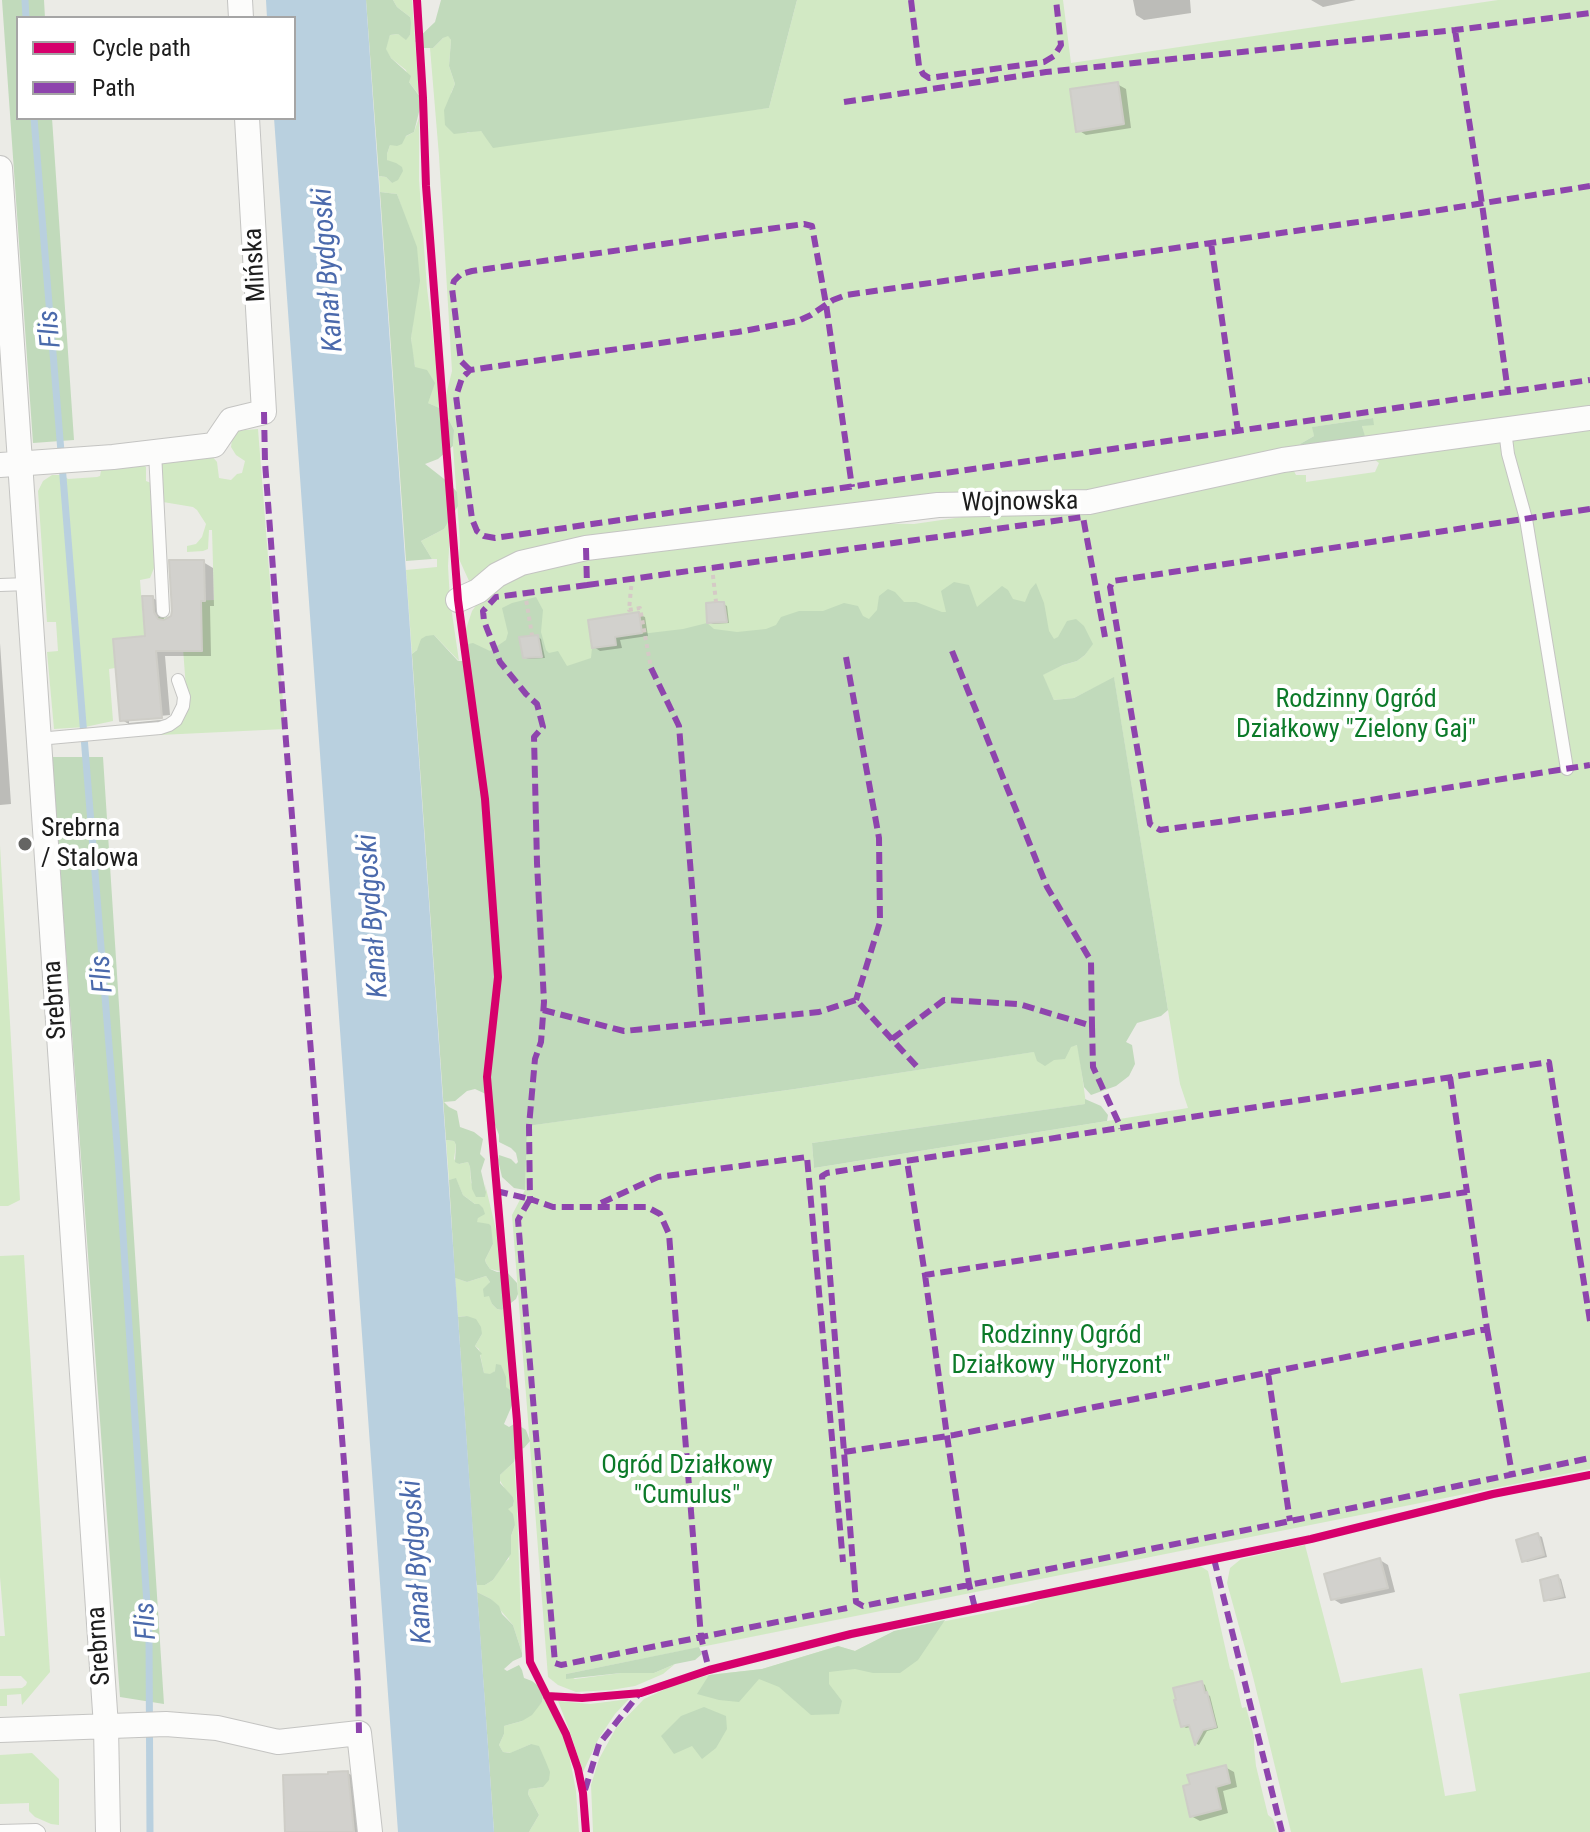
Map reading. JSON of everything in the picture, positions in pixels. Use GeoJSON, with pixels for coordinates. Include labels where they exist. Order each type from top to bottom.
{"type":"FeatureCollection","features":[{"type":"Feature","properties":{"kind":"street","name":"Mińska"},"geometry":{"type":"LineString","coordinates":[[155,452],[214,445],[231,420],[264,412],[247,120]]}},
{"type":"Feature","properties":{"kind":"street","name":"Srebrna"},"geometry":{"type":"LineString","coordinates":[[0,168],[10,464],[28,584],[106,1726],[108,1832]]}},
{"type":"Feature","properties":{"kind":"street","name":"Wojnowska"},"geometry":{"type":"LineString","coordinates":[[458,600],[521,563],[586,548],[938,505],[1089,502],[1283,460],[1590,418]]}},
{"type":"Feature","properties":{"kind":"street"},"geometry":{"type":"LineString","coordinates":[[10,464],[155,452]]}},
{"type":"Feature","properties":{"kind":"street"},"geometry":{"type":"LineString","coordinates":[[0,1730],[166,1724],[217,1728],[278,1742],[359,1733],[370,1832]]}},
{"type":"Feature","properties":{"kind":"lane"},"geometry":{"type":"LineString","coordinates":[[1505,430],[1508,454],[1526,519],[1567,769]]}},
{"type":"Feature","properties":{"kind":"lane"},"geometry":{"type":"LineString","coordinates":[[155,452],[163,611]]}},
{"type":"Feature","properties":{"kind":"lane"},"geometry":{"type":"LineString","coordinates":[[0,585],[28,584]]}},
{"type":"Feature","properties":{"kind":"lane"},"geometry":{"type":"LineString","coordinates":[[38,739],[169,725],[176,720],[183,706],[184,697],[178,680]]}},
{"type":"Feature","properties":{"kind":"lane"},"geometry":{"type":"LineString","coordinates":[[0,1831],[39,1832]]}},
{"type":"Feature","properties":{"kind":"path"},"geometry":{"type":"LineString","coordinates":[[712,567],[716,602]]}},
{"type":"Feature","properties":{"kind":"path"},"geometry":{"type":"LineString","coordinates":[[632,578],[629,610],[640,608],[651,668]]}},
{"type":"Feature","properties":{"kind":"path"},"geometry":{"type":"LineString","coordinates":[[525,593],[532,635]]}},
{"type":"Feature","properties":{"kind":"green space"},"geometry":{"type":"Polygon","coordinates":[[[2,0],[44,0],[45,16],[16,16],[16,120],[52,120],[74,440],[33,443],[2,0]]]}},
{"type":"Feature","properties":{"kind":"green space"},"geometry":{"type":"Polygon","coordinates":[[[366,0],[393,0],[410,17],[411,23],[410,35],[406,40],[398,34],[390,35],[386,49],[391,58],[411,76],[409,82],[420,97],[414,132],[406,136],[402,144],[390,145],[387,154],[387,160],[402,167],[403,171],[392,183],[386,177],[379,176],[366,0]]]}},
{"type":"Feature","properties":{"kind":"green space"},"geometry":{"type":"Polygon","coordinates":[[[393,0],[412,0],[419,95],[409,82],[406,70],[385,49],[390,35],[398,34],[406,39],[410,35],[410,17],[393,0]]]}},
{"type":"Feature","properties":{"kind":"green space"},"geometry":{"type":"Polygon","coordinates":[[[441,0],[797,0],[769,108],[493,148],[481,131],[454,134],[445,125],[444,110],[455,84],[449,66],[451,40],[448,36],[443,38],[433,48],[422,48],[415,41],[435,22],[441,0]]]}},
{"type":"Feature","properties":{"kind":"green space"},"geometry":{"type":"Polygon","coordinates":[[[797,0],[1063,0],[1071,63],[1498,0],[1590,0],[1590,408],[1366,442],[1362,426],[1373,418],[1313,427],[1314,436],[1300,444],[1304,453],[1133,490],[734,526],[480,582],[469,581],[459,559],[454,430],[444,410],[452,371],[430,48],[448,35],[451,40],[449,66],[455,84],[451,93],[467,133],[481,131],[488,139],[769,108],[797,0]]]}},
{"type":"Feature","properties":{"kind":"green space"},"geometry":{"type":"Polygon","coordinates":[[[419,118],[419,180],[439,408],[428,403],[415,367],[405,217],[397,194],[380,192],[379,176],[386,177],[392,183],[390,162],[387,160],[390,145],[414,132],[419,118]]]}},
{"type":"Feature","properties":{"kind":"green space"},"geometry":{"type":"Polygon","coordinates":[[[380,192],[397,194],[417,247],[420,281],[411,338],[415,367],[427,370],[435,383],[428,403],[444,410],[454,430],[453,446],[438,459],[425,464],[457,492],[458,506],[444,529],[421,541],[432,559],[406,561],[380,192]]]}},
{"type":"Feature","properties":{"kind":"green space"},"geometry":{"type":"Polygon","coordinates":[[[1373,418],[1374,425],[1362,426],[1367,443],[1304,453],[1300,444],[1314,436],[1312,427],[1373,418]]]}},
{"type":"Feature","properties":{"kind":"green space"},"geometry":{"type":"Polygon","coordinates":[[[258,429],[285,729],[160,735],[174,727],[187,703],[183,648],[154,635],[114,639],[115,668],[109,669],[113,721],[54,729],[47,652],[58,651],[56,622],[47,622],[38,491],[43,481],[52,475],[63,475],[68,479],[97,477],[102,465],[142,464],[146,467],[146,481],[151,483],[154,568],[150,578],[140,580],[143,618],[190,616],[190,601],[214,600],[212,530],[209,530],[208,549],[187,552],[187,546],[196,544],[202,537],[206,524],[193,507],[163,502],[161,460],[211,455],[217,462],[219,478],[231,480],[242,473],[245,461],[231,447],[233,431],[258,429]]]}},
{"type":"Feature","properties":{"kind":"green space"},"geometry":{"type":"Polygon","coordinates":[[[1590,429],[1590,1469],[566,1674],[575,1679],[621,1673],[654,1673],[675,1664],[663,1674],[635,1686],[576,1692],[548,1677],[512,1215],[525,1190],[526,1126],[795,1089],[1078,1045],[1086,1104],[812,1143],[814,1168],[1188,1108],[1180,1084],[1114,678],[1074,698],[1054,700],[1042,675],[1077,661],[1092,644],[485,677],[468,654],[465,632],[472,611],[487,590],[520,568],[839,523],[914,524],[1293,469],[1296,475],[1306,475],[1306,482],[1375,472],[1379,463],[1371,457],[1590,429]]]}},
{"type":"Feature","properties":{"kind":"green space"},"geometry":{"type":"Polygon","coordinates":[[[451,517],[448,566],[459,661],[434,635],[412,654],[406,570],[437,567],[437,559],[432,559],[421,541],[444,529],[451,517]]]}},
{"type":"Feature","properties":{"kind":"green space"},"geometry":{"type":"Polygon","coordinates":[[[954,582],[969,585],[977,607],[1002,586],[1013,599],[1025,602],[1036,583],[1054,639],[1067,621],[1076,619],[1084,626],[1093,644],[1085,655],[1043,675],[1054,700],[1074,698],[1114,677],[1168,1010],[1161,1016],[1137,1023],[1126,1042],[1132,1045],[1135,1064],[1129,1076],[1116,1086],[1091,1095],[1084,1087],[1077,1045],[1071,1047],[1065,1059],[1054,1060],[1045,1066],[1037,1061],[1034,1052],[527,1126],[525,1190],[514,1188],[502,1177],[499,1155],[516,1164],[516,1153],[499,1142],[492,1117],[492,1103],[488,1095],[475,1089],[467,1091],[455,1101],[444,1102],[457,1111],[460,1127],[483,1139],[480,1154],[485,1159],[481,1171],[486,1192],[485,1197],[476,1197],[468,1162],[455,1162],[456,1145],[454,1141],[446,1140],[412,654],[421,639],[434,635],[458,661],[465,661],[468,644],[473,643],[490,651],[506,640],[508,633],[502,608],[536,597],[543,610],[541,632],[546,650],[549,653],[558,651],[567,666],[591,658],[592,648],[616,645],[612,620],[624,636],[707,623],[714,629],[737,632],[766,629],[776,625],[781,617],[799,611],[823,611],[844,603],[858,606],[863,616],[869,619],[877,610],[879,596],[888,589],[904,602],[916,602],[946,612],[941,591],[954,582]]]}},
{"type":"Feature","properties":{"kind":"green space"},"geometry":{"type":"Polygon","coordinates":[[[52,757],[103,757],[164,1704],[120,1697],[52,757]]]}},
{"type":"Feature","properties":{"kind":"green space"},"geometry":{"type":"Polygon","coordinates":[[[0,845],[20,1200],[8,1206],[0,1206],[0,845]]]}},
{"type":"Feature","properties":{"kind":"green space"},"geometry":{"type":"Polygon","coordinates":[[[1085,1099],[1101,1106],[1108,1115],[1107,1121],[814,1168],[812,1143],[1085,1104],[1085,1099]]]}},
{"type":"Feature","properties":{"kind":"green space"},"geometry":{"type":"Polygon","coordinates":[[[446,1140],[454,1141],[454,1159],[459,1164],[468,1162],[471,1183],[486,1192],[485,1184],[506,1271],[490,1269],[486,1263],[493,1244],[487,1225],[476,1222],[475,1204],[463,1195],[456,1179],[449,1180],[446,1140]]]}},
{"type":"Feature","properties":{"kind":"green space"},"geometry":{"type":"Polygon","coordinates":[[[456,1178],[463,1195],[483,1208],[485,1214],[477,1222],[491,1226],[493,1244],[486,1263],[497,1272],[506,1271],[517,1283],[516,1299],[502,1310],[492,1304],[489,1296],[484,1297],[483,1289],[490,1282],[486,1276],[467,1282],[455,1278],[449,1180],[456,1178]]]}},
{"type":"Feature","properties":{"kind":"green space"},"geometry":{"type":"Polygon","coordinates":[[[24,1255],[50,1672],[22,1705],[21,1694],[7,1695],[7,1706],[0,1706],[0,1689],[22,1688],[27,1682],[21,1676],[0,1676],[0,1636],[5,1636],[0,1577],[0,1256],[24,1255]]]}},
{"type":"Feature","properties":{"kind":"green space"},"geometry":{"type":"Polygon","coordinates":[[[486,1276],[490,1282],[492,1304],[502,1310],[511,1303],[511,1391],[495,1371],[490,1375],[484,1373],[479,1349],[475,1346],[482,1334],[467,1316],[458,1317],[455,1278],[467,1282],[486,1276]]]}},
{"type":"Feature","properties":{"kind":"green space"},"geometry":{"type":"Polygon","coordinates":[[[458,1317],[476,1319],[481,1327],[482,1334],[475,1346],[482,1354],[484,1373],[490,1374],[495,1371],[496,1364],[501,1365],[506,1387],[513,1392],[513,1403],[504,1424],[523,1428],[530,1441],[517,1450],[514,1462],[500,1475],[500,1483],[513,1497],[513,1506],[508,1509],[513,1514],[515,1525],[511,1536],[511,1554],[493,1580],[485,1585],[477,1585],[476,1580],[458,1317]]]}},
{"type":"Feature","properties":{"kind":"green space"},"geometry":{"type":"Polygon","coordinates":[[[514,1462],[522,1653],[513,1625],[491,1599],[477,1592],[477,1585],[493,1580],[509,1559],[515,1525],[507,1508],[513,1506],[514,1501],[499,1479],[514,1462]]]}},
{"type":"Feature","properties":{"kind":"green space"},"geometry":{"type":"Polygon","coordinates":[[[1305,1545],[1341,1683],[1422,1668],[1445,1796],[1476,1791],[1459,1694],[1590,1672],[1590,1832],[1291,1832],[1227,1583],[1230,1568],[1241,1559],[1305,1545]]]}},
{"type":"Feature","properties":{"kind":"green space"},"geometry":{"type":"Polygon","coordinates":[[[1200,1566],[1208,1571],[1230,1669],[1233,1670],[1242,1708],[1246,1707],[1254,1737],[1256,1766],[1268,1815],[1273,1819],[1277,1832],[593,1832],[591,1785],[599,1759],[616,1728],[644,1699],[676,1684],[709,1675],[762,1669],[838,1646],[855,1651],[895,1631],[1027,1605],[1052,1595],[1200,1566]]]}},
{"type":"Feature","properties":{"kind":"green space"},"geometry":{"type":"Polygon","coordinates":[[[477,1592],[499,1606],[513,1625],[522,1657],[504,1669],[507,1671],[519,1665],[524,1678],[541,1688],[543,1695],[542,1702],[532,1715],[504,1726],[499,1745],[503,1752],[510,1753],[531,1744],[539,1746],[550,1772],[549,1780],[543,1787],[529,1789],[528,1794],[539,1815],[529,1832],[494,1832],[477,1592]]]}},
{"type":"Feature","properties":{"kind":"green space"},"geometry":{"type":"Polygon","coordinates":[[[945,1620],[918,1660],[900,1673],[855,1669],[829,1672],[829,1684],[842,1701],[839,1714],[811,1715],[779,1687],[759,1679],[739,1702],[697,1694],[709,1675],[762,1669],[838,1646],[855,1651],[894,1631],[945,1620]]]}},
{"type":"Feature","properties":{"kind":"green space"},"geometry":{"type":"Polygon","coordinates":[[[699,1647],[702,1654],[695,1660],[654,1673],[566,1679],[566,1674],[699,1647]]]}},
{"type":"Feature","properties":{"kind":"green space"},"geometry":{"type":"Polygon","coordinates":[[[543,1695],[567,1744],[576,1791],[579,1832],[529,1832],[539,1815],[528,1794],[529,1789],[543,1787],[531,1744],[511,1753],[503,1752],[499,1745],[504,1726],[522,1721],[542,1702],[543,1695]]]}},
{"type":"Feature","properties":{"kind":"green space"},"geometry":{"type":"Polygon","coordinates":[[[629,1699],[599,1738],[583,1772],[558,1701],[590,1704],[629,1699]]]}},
{"type":"Feature","properties":{"kind":"green space"},"geometry":{"type":"Polygon","coordinates":[[[704,1707],[726,1716],[727,1729],[716,1748],[702,1759],[692,1746],[674,1754],[661,1736],[681,1716],[704,1707]]]}},
{"type":"Feature","properties":{"kind":"green space"},"geometry":{"type":"Polygon","coordinates":[[[32,1753],[59,1779],[59,1825],[35,1817],[29,1811],[29,1803],[0,1804],[0,1755],[32,1753]]]}},
{"type":"Feature","properties":{"kind":"water","name":"Kanał Bydgoski"},"geometry":{"type":"Polygon","coordinates":[[[266,0],[366,0],[494,1832],[398,1832],[274,120],[296,120],[296,16],[267,16],[266,0]]]}},
{"type":"Feature","properties":{"kind":"building"},"geometry":{"type":"Polygon","coordinates":[[[1118,82],[1124,124],[1076,132],[1070,89],[1118,82]]]}},
{"type":"Feature","properties":{"kind":"building"},"geometry":{"type":"Polygon","coordinates":[[[169,560],[204,560],[202,651],[156,651],[162,718],[120,721],[113,639],[145,636],[142,596],[153,596],[154,612],[158,619],[171,616],[169,560]]]}},
{"type":"Feature","properties":{"kind":"building"},"geometry":{"type":"Polygon","coordinates":[[[724,602],[727,622],[707,623],[706,603],[724,602]]]}},
{"type":"Feature","properties":{"kind":"building"},"geometry":{"type":"Polygon","coordinates":[[[639,612],[642,633],[615,637],[616,645],[592,648],[588,620],[639,612]]]}},
{"type":"Feature","properties":{"kind":"building"},"geometry":{"type":"Polygon","coordinates":[[[538,635],[542,657],[523,658],[519,637],[538,635]]]}},
{"type":"Feature","properties":{"kind":"building"},"geometry":{"type":"Polygon","coordinates":[[[1538,1533],[1544,1555],[1522,1562],[1516,1540],[1538,1533]]]}},
{"type":"Feature","properties":{"kind":"building"},"geometry":{"type":"Polygon","coordinates":[[[1380,1558],[1388,1588],[1331,1600],[1324,1574],[1380,1558]]]}},
{"type":"Feature","properties":{"kind":"building"},"geometry":{"type":"Polygon","coordinates":[[[1558,1575],[1563,1596],[1544,1601],[1540,1580],[1558,1575]]]}},
{"type":"Feature","properties":{"kind":"building"},"geometry":{"type":"Polygon","coordinates":[[[1202,1681],[1216,1727],[1203,1730],[1195,1745],[1189,1725],[1181,1727],[1173,1688],[1202,1681]]]}},
{"type":"Feature","properties":{"kind":"building"},"geometry":{"type":"Polygon","coordinates":[[[1226,1765],[1230,1783],[1216,1787],[1221,1809],[1190,1817],[1183,1786],[1190,1784],[1187,1775],[1226,1765]]]}},
{"type":"Feature","properties":{"kind":"building"},"geometry":{"type":"Polygon","coordinates":[[[348,1771],[354,1832],[285,1832],[283,1775],[348,1771]]]}},
{"type":"Feature","properties":{"kind":"waterway","name":"Flis"},"geometry":{"type":"LineString","coordinates":[[25,0],[26,16]]}},
{"type":"Feature","properties":{"kind":"waterway","name":"Flis"},"geometry":{"type":"LineString","coordinates":[[34,120],[118,1157],[149,1635],[150,1832]]}},
{"type":"Feature","properties":{"kind":"marked path"},"geometry":{"type":"LineString","coordinates":[[911,0],[919,66],[929,78],[1044,62],[1054,56],[1061,45],[1056,0]]}},
{"type":"Feature","properties":{"kind":"marked path"},"geometry":{"type":"LineString","coordinates":[[844,102],[1046,72],[1590,13]]}},
{"type":"Feature","properties":{"kind":"marked path"},"geometry":{"type":"LineString","coordinates":[[1455,30],[1508,392]]}},
{"type":"Feature","properties":{"kind":"marked path"},"geometry":{"type":"LineString","coordinates":[[1590,186],[846,295],[798,321],[470,370],[462,378],[456,396],[472,519],[477,531],[495,538],[1590,380]]}},
{"type":"Feature","properties":{"kind":"marked path"},"geometry":{"type":"LineString","coordinates":[[470,370],[461,361],[452,288],[461,274],[804,224],[812,226],[852,487]]}},
{"type":"Feature","properties":{"kind":"marked path"},"geometry":{"type":"LineString","coordinates":[[1211,243],[1238,431]]}},
{"type":"Feature","properties":{"kind":"marked path"},"geometry":{"type":"LineString","coordinates":[[264,412],[285,729],[346,1487],[359,1733]]}},
{"type":"Feature","properties":{"kind":"marked path"},"geometry":{"type":"LineString","coordinates":[[1590,509],[1113,581],[1110,587],[1150,824],[1160,830],[1590,765]]}},
{"type":"Feature","properties":{"kind":"marked path"},"geometry":{"type":"LineString","coordinates":[[587,585],[1083,517],[1105,637]]}},
{"type":"Feature","properties":{"kind":"marked path"},"geometry":{"type":"LineString","coordinates":[[586,548],[587,585],[496,597],[483,611],[500,662],[537,704],[543,727],[534,737],[544,1002],[529,1126],[530,1199],[553,1207],[647,1207],[660,1214],[669,1234],[701,1637],[709,1670]]}},
{"type":"Feature","properties":{"kind":"marked path"},"geometry":{"type":"LineString","coordinates":[[952,651],[1047,887],[1091,961],[1092,1026]]}},
{"type":"Feature","properties":{"kind":"marked path"},"geometry":{"type":"LineString","coordinates":[[846,657],[879,838],[880,922],[856,1000]]}},
{"type":"Feature","properties":{"kind":"marked path"},"geometry":{"type":"LineString","coordinates":[[651,668],[679,726],[703,1023]]}},
{"type":"Feature","properties":{"kind":"marked path"},"geometry":{"type":"LineString","coordinates":[[543,1010],[624,1031],[819,1012],[856,1000],[920,1070]]}},
{"type":"Feature","properties":{"kind":"marked path"},"geometry":{"type":"LineString","coordinates":[[892,1039],[944,1000],[1019,1004],[1092,1026],[1093,1067],[1121,1128]]}},
{"type":"Feature","properties":{"kind":"marked path"},"geometry":{"type":"LineString","coordinates":[[1590,1321],[1549,1062],[822,1176],[856,1602],[863,1606],[1590,1458]]}},
{"type":"Feature","properties":{"kind":"marked path"},"geometry":{"type":"LineString","coordinates":[[1450,1077],[1467,1192]]}},
{"type":"Feature","properties":{"kind":"marked path"},"geometry":{"type":"LineString","coordinates":[[601,1203],[658,1177],[807,1157],[843,1562]]}},
{"type":"Feature","properties":{"kind":"marked path"},"geometry":{"type":"LineString","coordinates":[[844,1452],[954,1435],[1487,1329],[1467,1192],[925,1275],[907,1161]]}},
{"type":"Feature","properties":{"kind":"marked path"},"geometry":{"type":"LineString","coordinates":[[496,1191],[530,1199],[518,1220],[555,1663],[561,1665],[847,1608]]}},
{"type":"Feature","properties":{"kind":"marked path"},"geometry":{"type":"LineString","coordinates":[[925,1275],[975,1608]]}},
{"type":"Feature","properties":{"kind":"marked path"},"geometry":{"type":"LineString","coordinates":[[1487,1329],[1512,1474]]}},
{"type":"Feature","properties":{"kind":"marked path"},"geometry":{"type":"LineString","coordinates":[[1268,1373],[1290,1521]]}},
{"type":"Feature","properties":{"kind":"marked path"},"geometry":{"type":"LineString","coordinates":[[1214,1559],[1282,1832]]}},
{"type":"Feature","properties":{"kind":"marked path"},"geometry":{"type":"LineString","coordinates":[[585,1790],[599,1744],[639,1694]]}},
{"type":"Feature","properties":{"kind":"cycle path"},"geometry":{"type":"LineString","coordinates":[[417,0],[426,186],[458,600],[485,799],[498,977],[487,1077],[517,1421],[530,1662],[566,1734],[578,1769],[586,1832]]}},
{"type":"Feature","properties":{"kind":"cycle path"},"geometry":{"type":"LineString","coordinates":[[547,1696],[582,1698],[641,1693],[709,1670],[851,1634],[1311,1539],[1493,1494],[1590,1475]]}},
{"type":"Feature","properties":{"kind":"place","name":"Srebrna / Stalowa"},"geometry":{"type":"Point","coordinates":[25,844]}},
{"type":"Feature","properties":{"kind":"park label","name":"Rodzinny Ogród Działkowy \"Zielony Gaj\""},"geometry":{"type":"Point","coordinates":[1356,715]}},
{"type":"Feature","properties":{"kind":"park label","name":"Rodzinny Ogród Działkowy \"Horyzont\""},"geometry":{"type":"Point","coordinates":[1061,1351]}},
{"type":"Feature","properties":{"kind":"park label","name":"Ogród Działkowy \"Cumulus\""},"geometry":{"type":"Point","coordinates":[687,1481]}}]}
